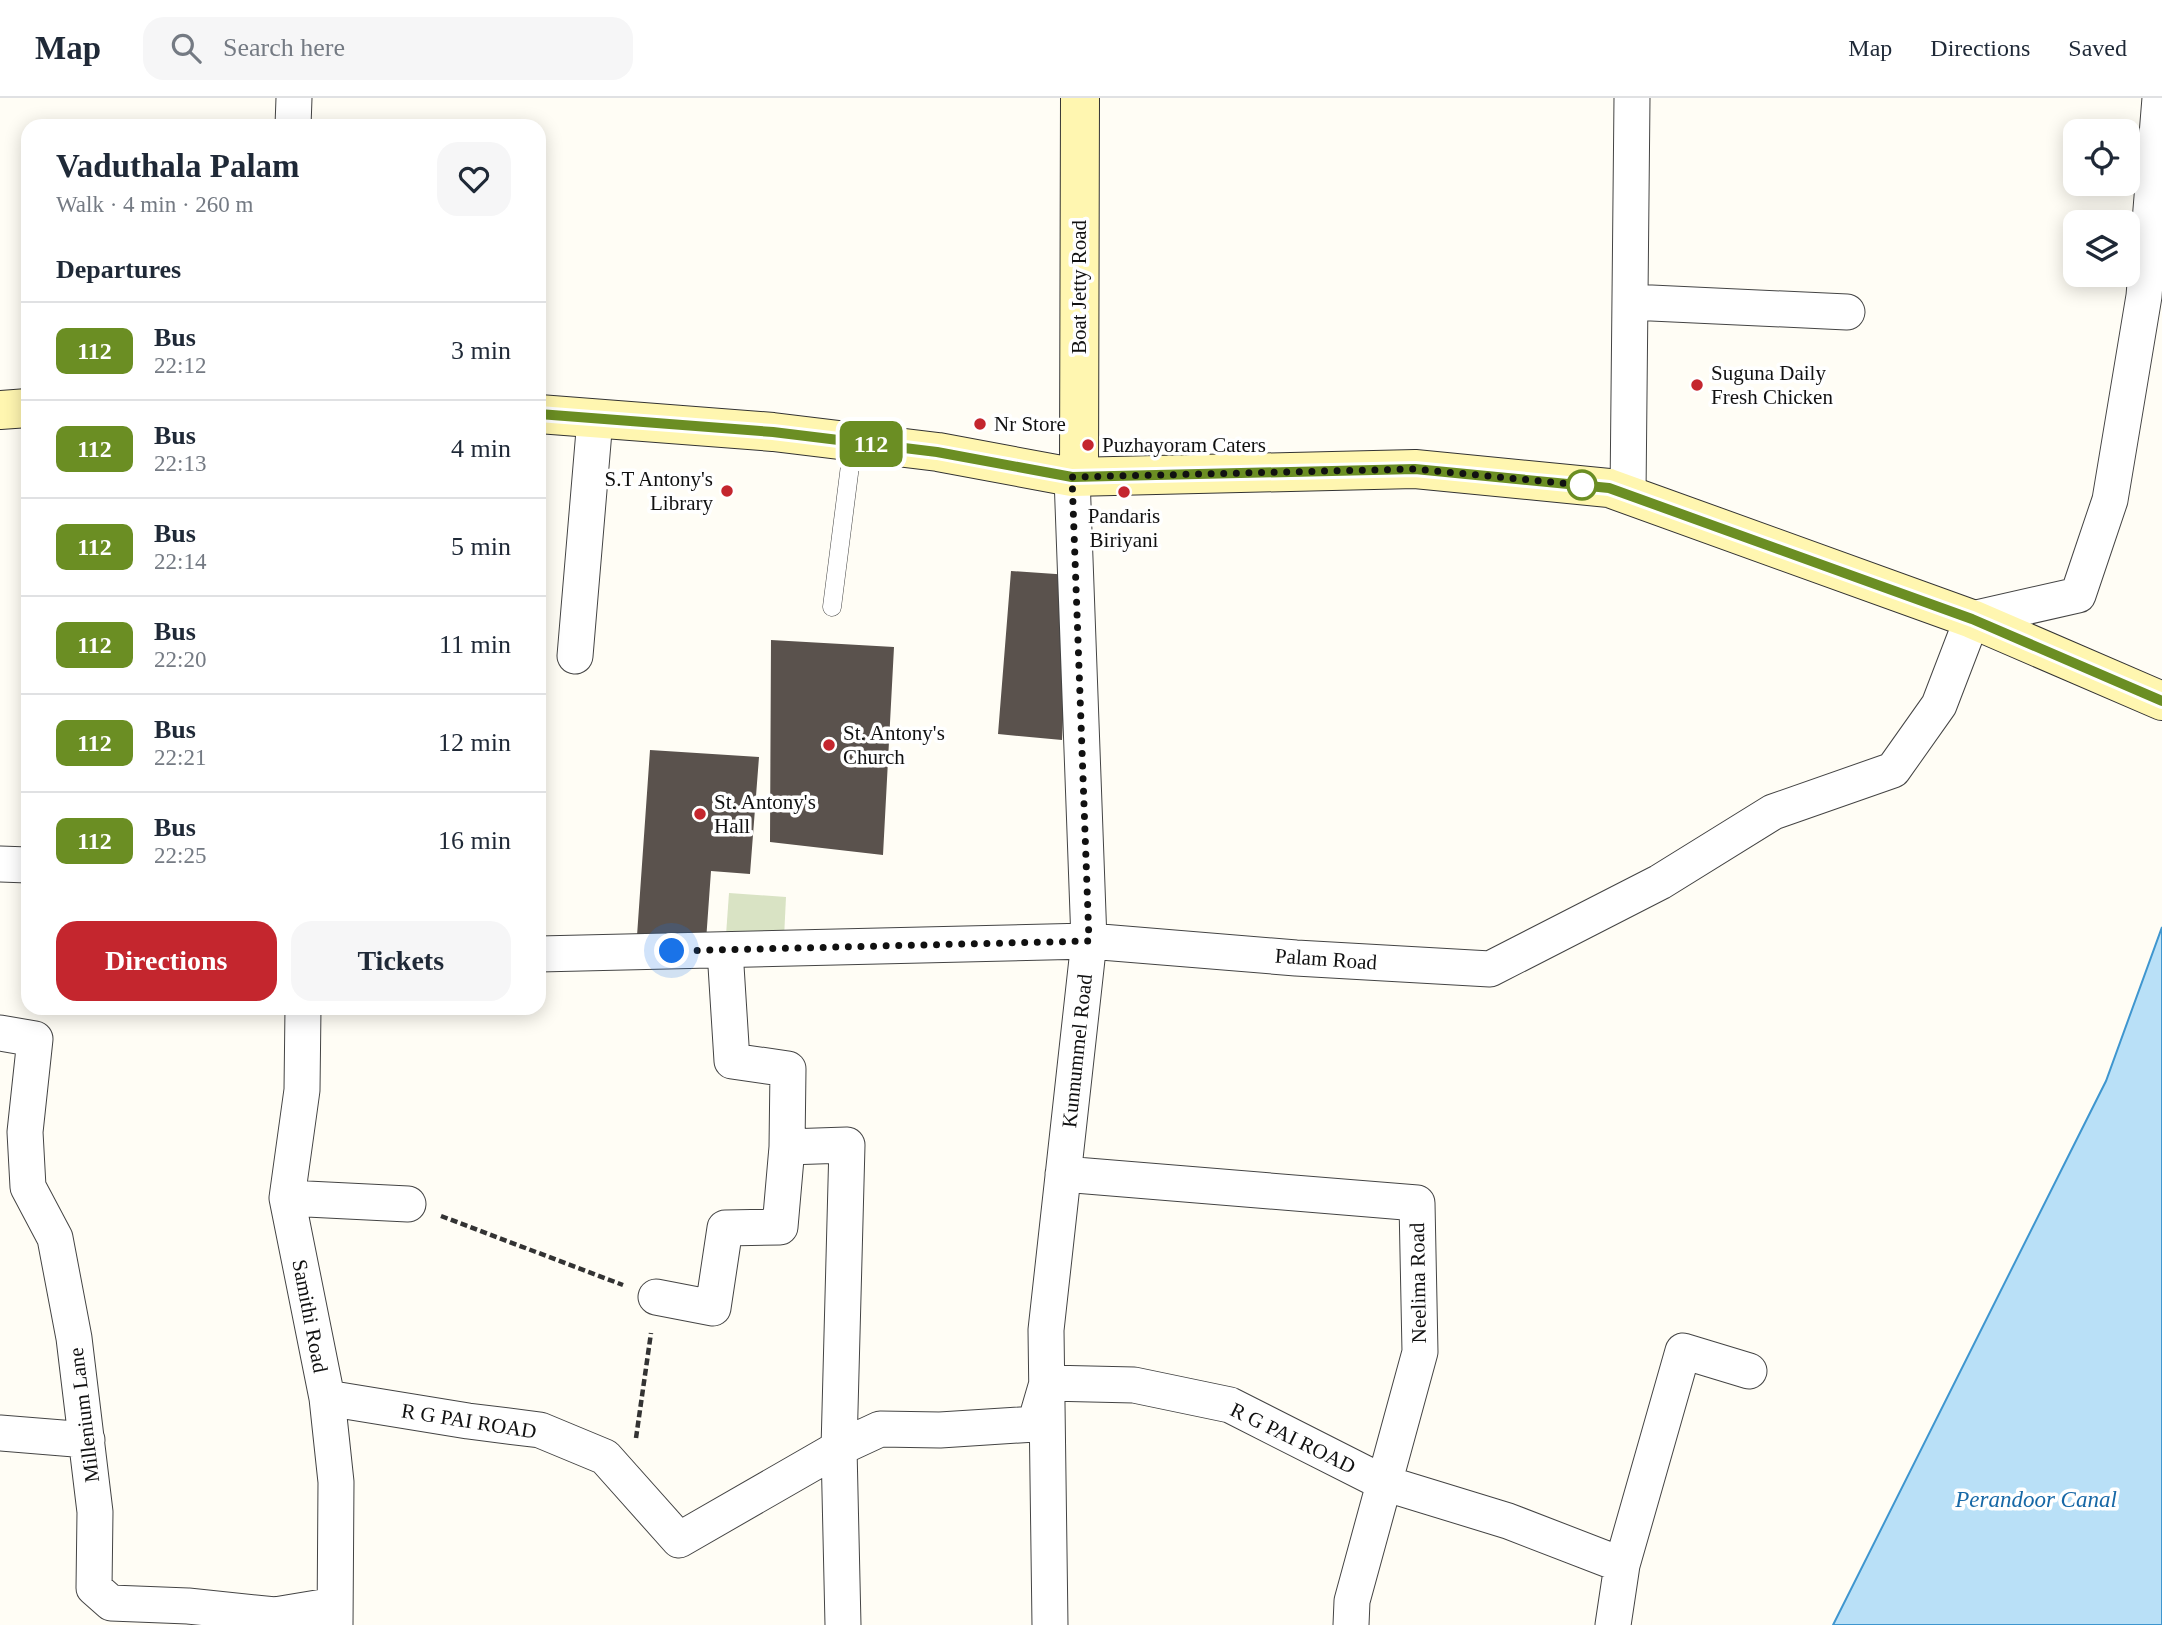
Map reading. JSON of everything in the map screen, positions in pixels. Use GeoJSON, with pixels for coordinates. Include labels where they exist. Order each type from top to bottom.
{"type":"FeatureCollection","features":[{"type":"Feature","properties":{"kind":"main road","name":"Boat Jetty Road"},"geometry":{"type":"LineString","coordinates":[[1075,477],[1080,98]]}},
{"type":"Feature","properties":{"kind":"main road"},"geometry":{"type":"LineString","coordinates":[[0,410],[21,408]]}},
{"type":"Feature","properties":{"kind":"main road"},"geometry":{"type":"LineString","coordinates":[[546,415],[773,432],[937,452],[1075,477],[1415,469],[1609,488],[1972,619],[2159,700]]}},
{"type":"Feature","properties":{"kind":"street"},"geometry":{"type":"LineString","coordinates":[[293,119],[294,98]]}},
{"type":"Feature","properties":{"kind":"street"},"geometry":{"type":"LineString","coordinates":[[1628,495],[1632,98]]}},
{"type":"Feature","properties":{"kind":"street"},"geometry":{"type":"LineString","coordinates":[[1972,619],[2078,595],[2110,500],[2144,296],[2160,98]]}},
{"type":"Feature","properties":{"kind":"street"},"geometry":{"type":"LineString","coordinates":[[1630,302],[1847,312]]}},
{"type":"Feature","properties":{"kind":"street"},"geometry":{"type":"LineString","coordinates":[[575,656],[595,419]]}},
{"type":"Feature","properties":{"kind":"street","name":"Kunnummel Road"},"geometry":{"type":"LineString","coordinates":[[1050,1625],[1046,1330],[1089,941],[1075,477]]}},
{"type":"Feature","properties":{"kind":"street","name":"Palam Road"},"geometry":{"type":"LineString","coordinates":[[546,954],[1089,941],[1490,970],[1660,882],[1773,812],[1893,770],[1939,705],[1972,619]]}},
{"type":"Feature","properties":{"kind":"street"},"geometry":{"type":"LineString","coordinates":[[656,1297],[713,1308],[725,1228],[780,1227],[787,1147],[788,1069],[732,1061],[725,950]]}},
{"type":"Feature","properties":{"kind":"street","name":"Samithi Road"},"geometry":{"type":"LineString","coordinates":[[303,1015],[302,1090],[287,1198],[327,1398],[336,1482],[335,1615]]}},
{"type":"Feature","properties":{"kind":"street","name":"Millenium Lane"},"geometry":{"type":"LineString","coordinates":[[0,1033],[35,1039],[25,1132],[28,1187],[55,1238],[74,1338],[95,1512],[94,1588],[111,1603],[188,1606],[275,1615],[335,1615]]}},
{"type":"Feature","properties":{"kind":"street"},"geometry":{"type":"LineString","coordinates":[[787,1147],[847,1145],[839,1448],[844,1625]]}},
{"type":"Feature","properties":{"kind":"street","name":"Neelima Road"},"geometry":{"type":"LineString","coordinates":[[1063,1174],[1416,1203],[1420,1352],[1352,1601],[1351,1625]]}},
{"type":"Feature","properties":{"kind":"street"},"geometry":{"type":"LineString","coordinates":[[287,1198],[408,1204]]}},
{"type":"Feature","properties":{"kind":"street"},"geometry":{"type":"LineString","coordinates":[[1614,1625],[1622,1565],[1683,1350],[1749,1371]]}},
{"type":"Feature","properties":{"kind":"street","name":"R G PAI ROAD"},"geometry":{"type":"LineString","coordinates":[[327,1398],[540,1430],[605,1457],[679,1540],[839,1448],[880,1429],[940,1430],[1035,1424],[1047,1384],[1134,1385],[1230,1405],[1384,1483],[1508,1521],[1622,1565]]}},
{"type":"Feature","properties":{"kind":"street"},"geometry":{"type":"LineString","coordinates":[[0,1433],[87,1440]]}},
{"type":"Feature","properties":{"kind":"lane"},"geometry":{"type":"LineString","coordinates":[[832,607],[853,442]]}},
{"type":"Feature","properties":{"kind":"path"},"geometry":{"type":"LineString","coordinates":[[408,1204],[656,1297],[629,1484]]}},
{"type":"Feature","properties":{"kind":"green space"},"geometry":{"type":"Polygon","coordinates":[[[729,893],[786,897],[784,938],[726,935],[729,893]]]}},
{"type":"Feature","properties":{"kind":"water","name":"Perandoor Canal"},"geometry":{"type":"Polygon","coordinates":[[[2162,927],[2162,1625],[1833,1625],[2106,1081],[2162,927]]]}},
{"type":"Feature","properties":{"kind":"building"},"geometry":{"type":"Polygon","coordinates":[[[1011,571],[1070,575],[1062,740],[998,734],[1011,571]]]}},
{"type":"Feature","properties":{"kind":"building","name":"St. Antony's Church"},"geometry":{"type":"Polygon","coordinates":[[[771,640],[894,647],[883,855],[770,842],[771,640]]]}},
{"type":"Feature","properties":{"kind":"building","name":"St. Antony's Hall"},"geometry":{"type":"Polygon","coordinates":[[[650,750],[759,757],[750,874],[711,871],[706,941],[637,936],[650,750]]]}},
{"type":"Feature","properties":{"kind":"bus line","name":"112"},"geometry":{"type":"LineString","coordinates":[[546,415],[773,432],[937,452],[1072,477],[1415,469],[1609,488],[1972,619],[2162,701]]}},
{"type":"Feature","properties":{"kind":"place","name":"Suguna Daily Fresh Chicken"},"geometry":{"type":"Point","coordinates":[1697,385]}},
{"type":"Feature","properties":{"kind":"place","name":"Nr Store"},"geometry":{"type":"Point","coordinates":[980,424]}},
{"type":"Feature","properties":{"kind":"place","name":"Puzhayoram Caters"},"geometry":{"type":"Point","coordinates":[1088,445]}},
{"type":"Feature","properties":{"kind":"place","name":"S.T Antony's Library"},"geometry":{"type":"Point","coordinates":[727,491]}},
{"type":"Feature","properties":{"kind":"place","name":"Pandaris Biriyani"},"geometry":{"type":"Point","coordinates":[1124,492]}},
{"type":"Feature","properties":{"kind":"place","name":"St. Antony's Church"},"geometry":{"type":"Point","coordinates":[829,745]}},
{"type":"Feature","properties":{"kind":"place","name":"St. Antony's Hall"},"geometry":{"type":"Point","coordinates":[700,814]}},
{"type":"Feature","properties":{"kind":"route"},"geometry":{"type":"LineString","coordinates":[[672,951],[1089,941],[1072,477],[1415,469],[1582,485]]}}]}
